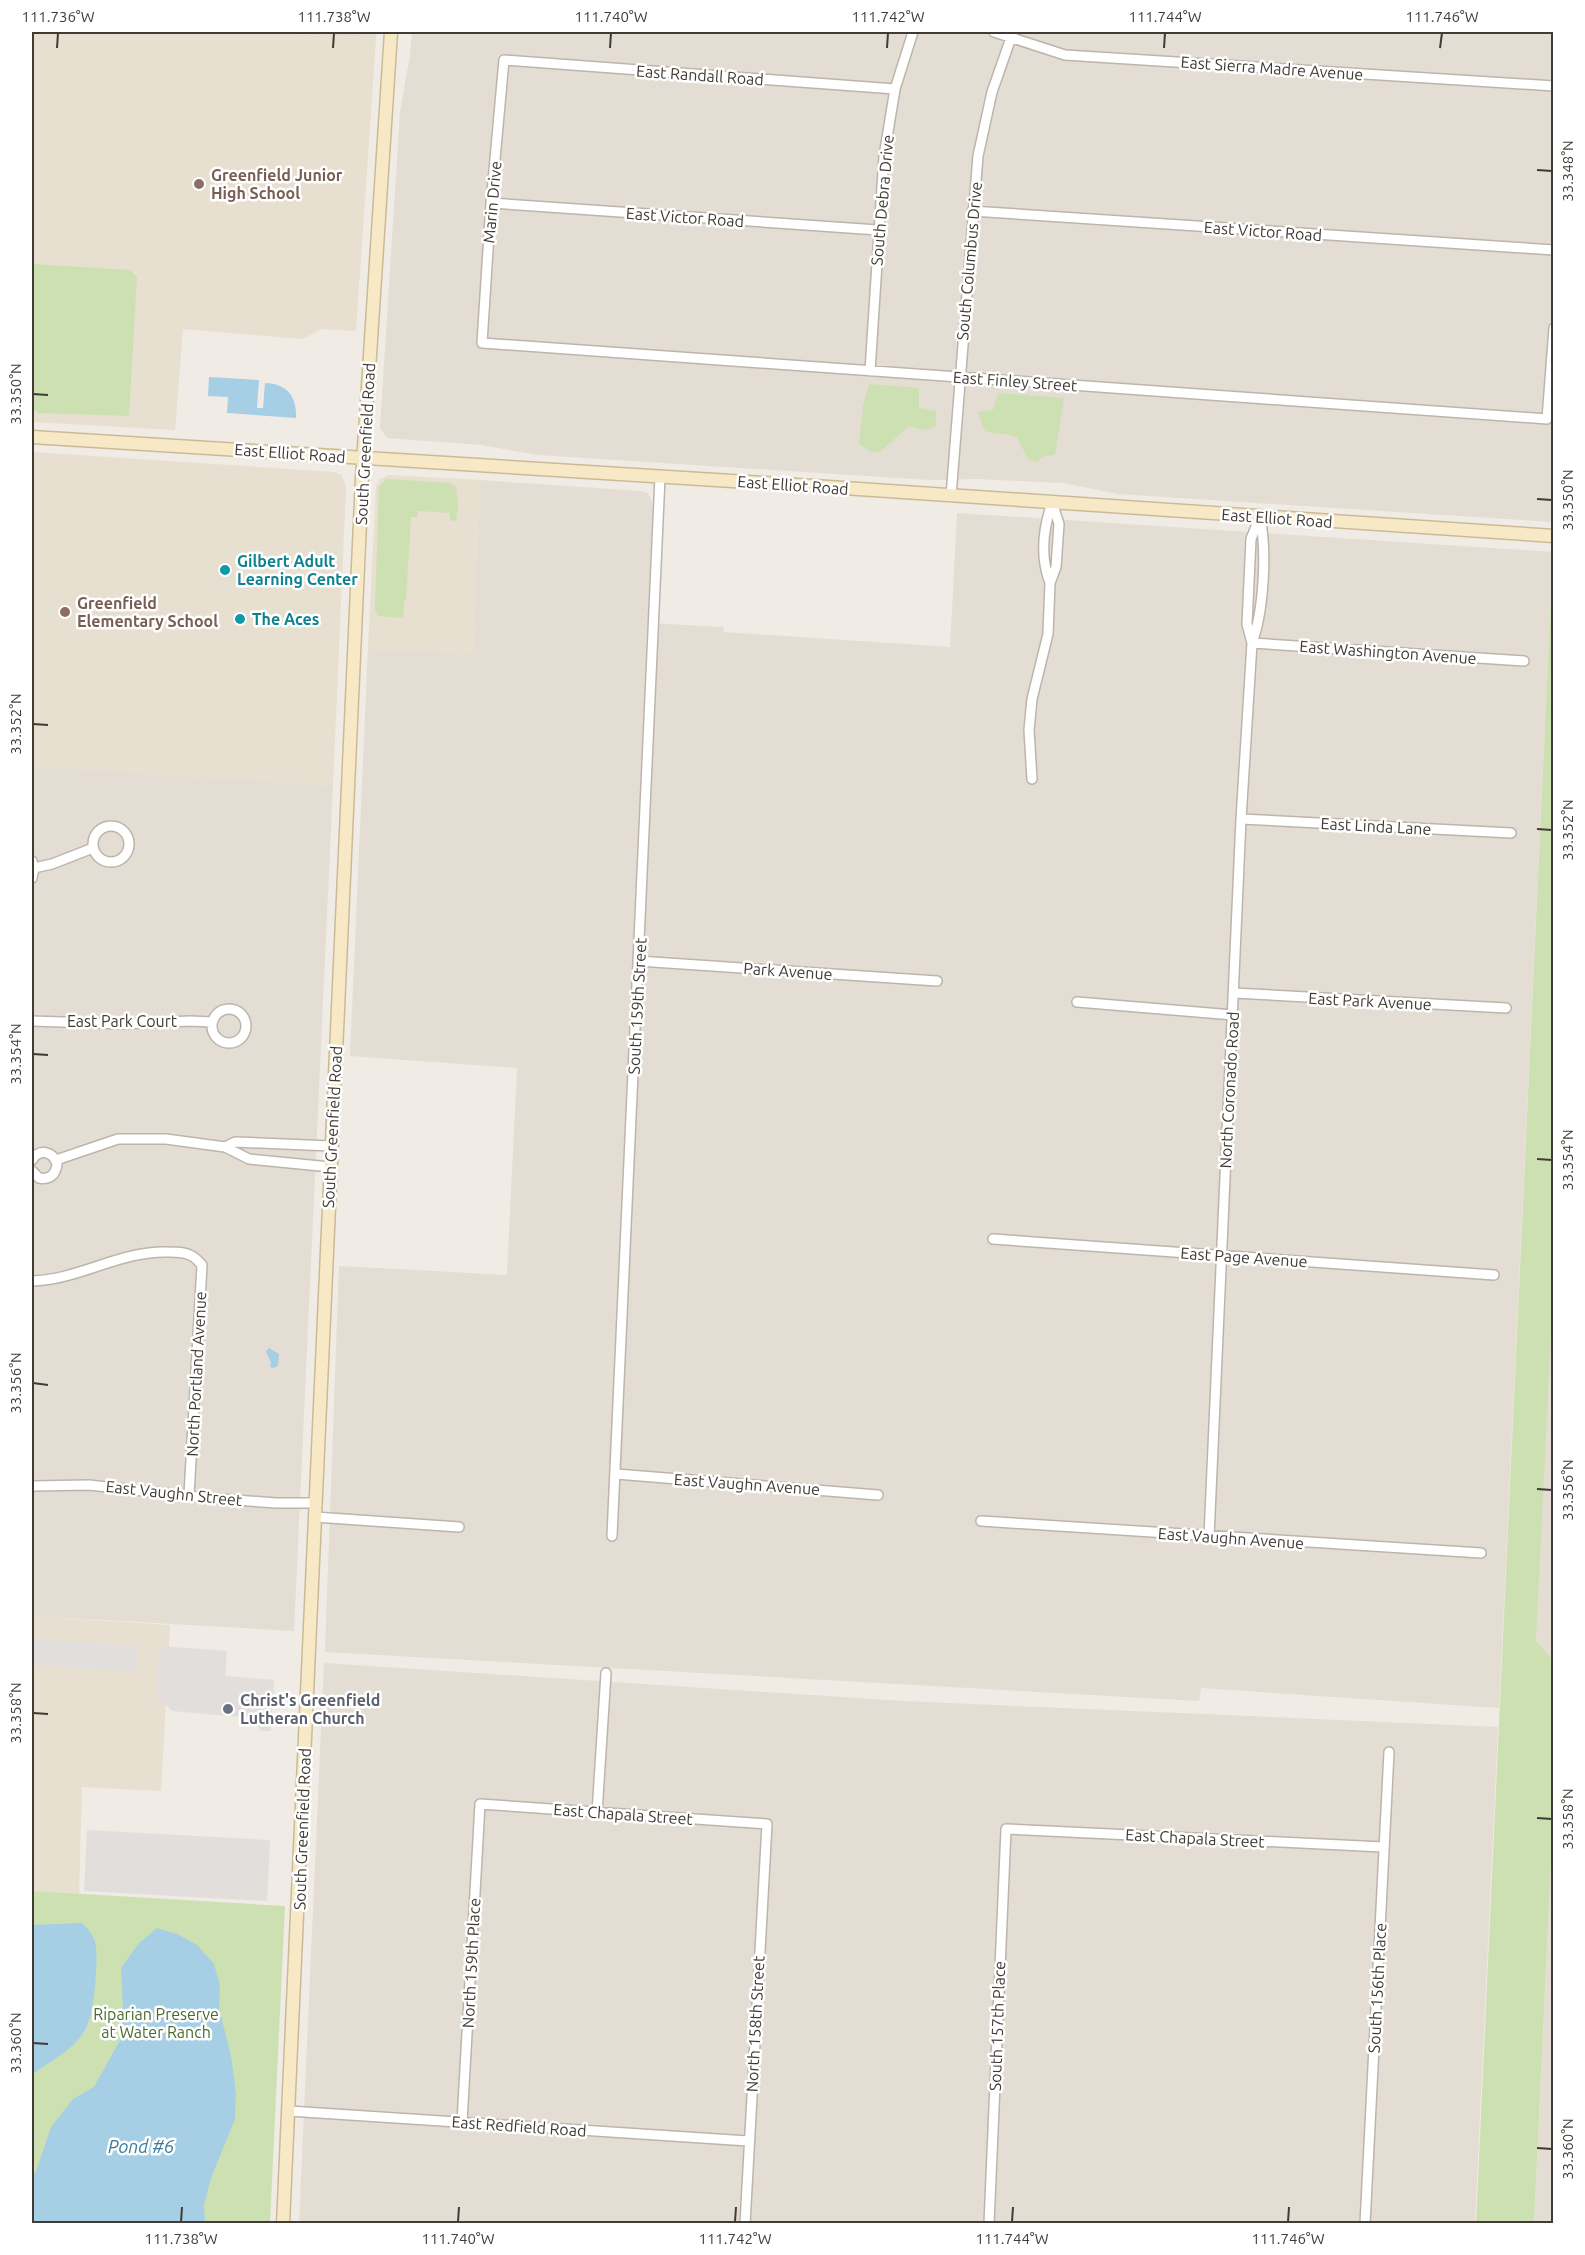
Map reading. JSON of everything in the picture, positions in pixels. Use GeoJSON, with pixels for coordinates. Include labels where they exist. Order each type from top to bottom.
{"type":"FeatureCollection","features":[{"type":"Feature","properties":{"kind":"main road","name":"South Greenfield Road"},"geometry":{"type":"LineString","coordinates":[[283,2223],[363,458],[391,32]]}},
{"type":"Feature","properties":{"kind":"main road","name":"East Elliot Road"},"geometry":{"type":"LineString","coordinates":[[32,437],[1554,536]]}},
{"type":"Feature","properties":{"kind":"street","name":"South Debra Drive"},"geometry":{"type":"LineString","coordinates":[[870,371],[878,230],[885,156],[895,89],[913,32]]}},
{"type":"Feature","properties":{"kind":"street","name":"East Sierra Madre Avenue"},"geometry":{"type":"LineString","coordinates":[[994,32],[1012,35],[1065,55],[1554,87]]}},
{"type":"Feature","properties":{"kind":"street","name":"South Columbus Drive"},"geometry":{"type":"LineString","coordinates":[[951,496],[978,156],[990,102],[1012,35]]}},
{"type":"Feature","properties":{"kind":"street","name":"East Randall Road"},"geometry":{"type":"LineString","coordinates":[[504,60],[895,89]]}},
{"type":"Feature","properties":{"kind":"street","name":"Marin Drive"},"geometry":{"type":"LineString","coordinates":[[482,343],[491,203],[504,60]]}},
{"type":"Feature","properties":{"kind":"street","name":"East Victor Road"},"geometry":{"type":"LineString","coordinates":[[491,203],[878,230]]}},
{"type":"Feature","properties":{"kind":"street","name":"East Victor Road"},"geometry":{"type":"LineString","coordinates":[[972,211],[1554,250]]}},
{"type":"Feature","properties":{"kind":"street","name":"East Finley Street"},"geometry":{"type":"LineString","coordinates":[[482,343],[1547,418],[1554,328]]}},
{"type":"Feature","properties":{"kind":"street","name":"South 159th Street"},"geometry":{"type":"LineString","coordinates":[[612,1536],[660,477]]}},
{"type":"Feature","properties":{"kind":"street"},"geometry":{"type":"LineString","coordinates":[[1032,779],[1029,730],[1032,699],[1048,634],[1050,582],[1056,567],[1059,524],[1052,502]]}},
{"type":"Feature","properties":{"kind":"street","name":"North Coronado Road"},"geometry":{"type":"LineString","coordinates":[[1209,1537],[1220,1255],[1252,643],[1247,624],[1251,539],[1260,517]]}},
{"type":"Feature","properties":{"kind":"street","name":"East Washington Avenue"},"geometry":{"type":"LineString","coordinates":[[1252,643],[1524,662]]}},
{"type":"Feature","properties":{"kind":"street","name":"East Linda Lane"},"geometry":{"type":"LineString","coordinates":[[1241,819],[1511,833]]}},
{"type":"Feature","properties":{"kind":"street"},"geometry":{"type":"LineString","coordinates":[[108,826],[124,831],[130,842],[127,854],[117,862],[104,861],[99,858],[93,848],[94,837],[102,828],[108,826]]}},
{"type":"Feature","properties":{"kind":"street"},"geometry":{"type":"LineString","coordinates":[[32,878],[33,864],[51,864],[93,848]]}},
{"type":"Feature","properties":{"kind":"street","name":"Park Avenue"},"geometry":{"type":"LineString","coordinates":[[638,962],[937,981]]}},
{"type":"Feature","properties":{"kind":"street","name":"East Park Avenue"},"geometry":{"type":"LineString","coordinates":[[1234,993],[1506,1008]]}},
{"type":"Feature","properties":{"kind":"street"},"geometry":{"type":"LineString","coordinates":[[1077,1002],[1233,1015]]}},
{"type":"Feature","properties":{"kind":"street","name":"East Park Court"},"geometry":{"type":"LineString","coordinates":[[32,1021],[122,1024],[212,1022]]}},
{"type":"Feature","properties":{"kind":"street"},"geometry":{"type":"LineString","coordinates":[[56,1160],[118,1139],[166,1139],[225,1147],[249,1159],[330,1167]]}},
{"type":"Feature","properties":{"kind":"street"},"geometry":{"type":"LineString","coordinates":[[225,1147],[234,1142],[331,1146]]}},
{"type":"Feature","properties":{"kind":"street"},"geometry":{"type":"LineString","coordinates":[[274,1162],[276,1144]]}},
{"type":"Feature","properties":{"kind":"street"},"geometry":{"type":"LineString","coordinates":[[33,1174],[43,1179],[52,1176],[57,1169],[56,1160],[46,1152],[34,1154]]}},
{"type":"Feature","properties":{"kind":"street","name":"East Page Avenue"},"geometry":{"type":"LineString","coordinates":[[993,1239],[1494,1275]]}},
{"type":"Feature","properties":{"kind":"street","name":"North Portland Avenue"},"geometry":{"type":"LineString","coordinates":[[32,1281],[42,1281],[70,1274],[124,1257],[159,1252],[194,1256],[202,1265],[189,1496]]}},
{"type":"Feature","properties":{"kind":"street","name":"East Vaughn Avenue"},"geometry":{"type":"LineString","coordinates":[[616,1474],[878,1494]]}},
{"type":"Feature","properties":{"kind":"street","name":"East Vaughn Street"},"geometry":{"type":"LineString","coordinates":[[32,1486],[89,1485],[276,1503],[316,1503]]}},
{"type":"Feature","properties":{"kind":"street"},"geometry":{"type":"LineString","coordinates":[[315,1517],[459,1527]]}},
{"type":"Feature","properties":{"kind":"street","name":"East Vaughn Avenue"},"geometry":{"type":"LineString","coordinates":[[981,1521],[1481,1553]]}},
{"type":"Feature","properties":{"kind":"street"},"geometry":{"type":"LineString","coordinates":[[597,1813],[606,1673]]}},
{"type":"Feature","properties":{"kind":"street","name":"South 156th Place"},"geometry":{"type":"LineString","coordinates":[[1365,2223],[1389,1752]]}},
{"type":"Feature","properties":{"kind":"street","name":"East Chapala Street"},"geometry":{"type":"LineString","coordinates":[[480,1804],[767,1824]]}},
{"type":"Feature","properties":{"kind":"street","name":"North 159th Place"},"geometry":{"type":"LineString","coordinates":[[462,2122],[480,1804]]}},
{"type":"Feature","properties":{"kind":"street","name":"North 158th Street"},"geometry":{"type":"LineString","coordinates":[[745,2223],[767,1824]]}},
{"type":"Feature","properties":{"kind":"street","name":"East Chapala Street"},"geometry":{"type":"LineString","coordinates":[[1006,1829],[1383,1847]]}},
{"type":"Feature","properties":{"kind":"street","name":"South 157th Place"},"geometry":{"type":"LineString","coordinates":[[989,2223],[1006,1829]]}},
{"type":"Feature","properties":{"kind":"street","name":"East Redfield Road"},"geometry":{"type":"LineString","coordinates":[[289,2111],[748,2141]]}},
{"type":"Feature","properties":{"kind":"shaded area","name":"Greenfield Junior High School"},"geometry":{"type":"Polygon","coordinates":[[[32,32],[264,32],[376,39],[356,331],[323,329],[302,339],[183,329],[175,430],[32,422],[32,32]]]}},
{"type":"Feature","properties":{"kind":"shaded area"},"geometry":{"type":"Polygon","coordinates":[[[264,32],[376,32],[376,39],[264,32]]]}},
{"type":"Feature","properties":{"kind":"shaded area"},"geometry":{"type":"Polygon","coordinates":[[[412,32],[1553,32],[1553,522],[1118,494],[1063,483],[977,479],[929,480],[539,455],[481,445],[387,438],[380,428],[400,112],[412,32]]]}},
{"type":"Feature","properties":{"kind":"shaded area"},"geometry":{"type":"Polygon","coordinates":[[[32,452],[334,472],[342,475],[346,487],[333,785],[32,766],[32,452]]]}},
{"type":"Feature","properties":{"kind":"shaded area"},"geometry":{"type":"Polygon","coordinates":[[[388,475],[480,480],[472,651],[468,654],[368,648],[376,486],[379,480],[388,475]]]}},
{"type":"Feature","properties":{"kind":"shaded area"},"geometry":{"type":"Polygon","coordinates":[[[480,480],[648,493],[653,504],[648,623],[723,627],[724,632],[950,647],[957,513],[1553,552],[1499,1708],[1201,1688],[1199,1701],[325,1652],[339,1266],[507,1275],[517,1068],[350,1056],[368,648],[468,654],[472,651],[480,480]]]}},
{"type":"Feature","properties":{"kind":"shaded area"},"geometry":{"type":"Polygon","coordinates":[[[32,766],[333,785],[294,1631],[32,1616],[32,766]]]}},
{"type":"Feature","properties":{"kind":"shaded area"},"geometry":{"type":"Polygon","coordinates":[[[1553,1273],[1553,1660],[1536,1641],[1553,1273]]]}},
{"type":"Feature","properties":{"kind":"shaded area"},"geometry":{"type":"Polygon","coordinates":[[[32,1616],[170,1625],[161,1791],[82,1787],[79,1894],[32,1891],[32,1616]]]}},
{"type":"Feature","properties":{"kind":"shaded area"},"geometry":{"type":"Polygon","coordinates":[[[32,1639],[139,1646],[138,1672],[32,1665],[32,1639]]]}},
{"type":"Feature","properties":{"kind":"shaded area"},"geometry":{"type":"Polygon","coordinates":[[[159,1646],[227,1651],[225,1676],[274,1680],[271,1731],[261,1731],[252,1718],[172,1711],[156,1695],[159,1646]]]}},
{"type":"Feature","properties":{"kind":"shaded area"},"geometry":{"type":"Polygon","coordinates":[[[324,1663],[903,1701],[1498,1727],[1475,2223],[299,2224],[324,1663]]]}},
{"type":"Feature","properties":{"kind":"shaded area"},"geometry":{"type":"Polygon","coordinates":[[[1553,1820],[1554,2223],[1534,2224],[1545,1993],[1553,1820]]]}},
{"type":"Feature","properties":{"kind":"shaded area"},"geometry":{"type":"Polygon","coordinates":[[[87,1830],[270,1840],[267,1901],[84,1891],[87,1830]]]}},
{"type":"Feature","properties":{"kind":"green space"},"geometry":{"type":"Polygon","coordinates":[[[32,264],[130,270],[137,277],[129,416],[39,413],[32,408],[32,264]]]}},
{"type":"Feature","properties":{"kind":"green space"},"geometry":{"type":"Polygon","coordinates":[[[869,384],[919,388],[919,408],[936,411],[936,425],[926,430],[909,426],[880,452],[871,452],[859,444],[863,406],[869,384]]]}},
{"type":"Feature","properties":{"kind":"green space"},"geometry":{"type":"Polygon","coordinates":[[[998,393],[1064,398],[1055,455],[1045,456],[1036,462],[1028,459],[1017,437],[985,431],[978,412],[993,410],[998,393]]]}},
{"type":"Feature","properties":{"kind":"green space"},"geometry":{"type":"Polygon","coordinates":[[[387,479],[450,483],[456,487],[458,505],[456,521],[450,520],[450,513],[418,511],[418,517],[411,517],[403,618],[379,616],[375,610],[379,486],[387,479]]]}},
{"type":"Feature","properties":{"kind":"green space"},"geometry":{"type":"Polygon","coordinates":[[[1553,552],[1554,1273],[1536,1641],[1553,1660],[1553,1820],[1534,2223],[1476,2224],[1553,552]]]}},
{"type":"Feature","properties":{"kind":"green space","name":"Riparian Preserve at Water Ranch"},"geometry":{"type":"Polygon","coordinates":[[[32,1891],[285,1906],[270,2223],[32,2223],[32,1891]]]}},
{"type":"Feature","properties":{"kind":"water"},"geometry":{"type":"Polygon","coordinates":[[[209,377],[259,380],[257,408],[263,408],[265,383],[279,386],[289,393],[295,403],[296,418],[227,413],[228,397],[208,396],[209,377]]]}},
{"type":"Feature","properties":{"kind":"water"},"geometry":{"type":"Polygon","coordinates":[[[269,1348],[279,1354],[278,1366],[273,1368],[270,1367],[271,1363],[266,1351],[269,1348]]]}},
{"type":"Feature","properties":{"kind":"water"},"geometry":{"type":"Polygon","coordinates":[[[82,1923],[91,1934],[96,1947],[95,1987],[87,2026],[76,2042],[32,2075],[32,1925],[82,1923]]]}},
{"type":"Feature","properties":{"kind":"water","name":"Pond #6"},"geometry":{"type":"Polygon","coordinates":[[[157,1928],[177,1934],[197,1945],[214,1964],[220,1986],[219,2008],[231,2056],[236,2094],[235,2119],[211,2178],[204,2205],[205,2223],[44,2224],[40,2221],[32,2223],[32,2178],[51,2127],[73,2099],[94,2087],[120,2040],[123,2011],[121,1968],[139,1943],[157,1928]]]}},
{"type":"Feature","properties":{"kind":"place","name":"Greenfield Junior High School"},"geometry":{"type":"Point","coordinates":[199,184]}},
{"type":"Feature","properties":{"kind":"place","name":"Gilbert Adult Learning Center"},"geometry":{"type":"Point","coordinates":[225,570]}},
{"type":"Feature","properties":{"kind":"place","name":"Greenfield Elementary School"},"geometry":{"type":"Point","coordinates":[65,612]}},
{"type":"Feature","properties":{"kind":"place","name":"The Aces"},"geometry":{"type":"Point","coordinates":[240,619]}},
{"type":"Feature","properties":{"kind":"place","name":"Christ's Greenfield Lutheran Church"},"geometry":{"type":"Point","coordinates":[228,1709]}}]}
